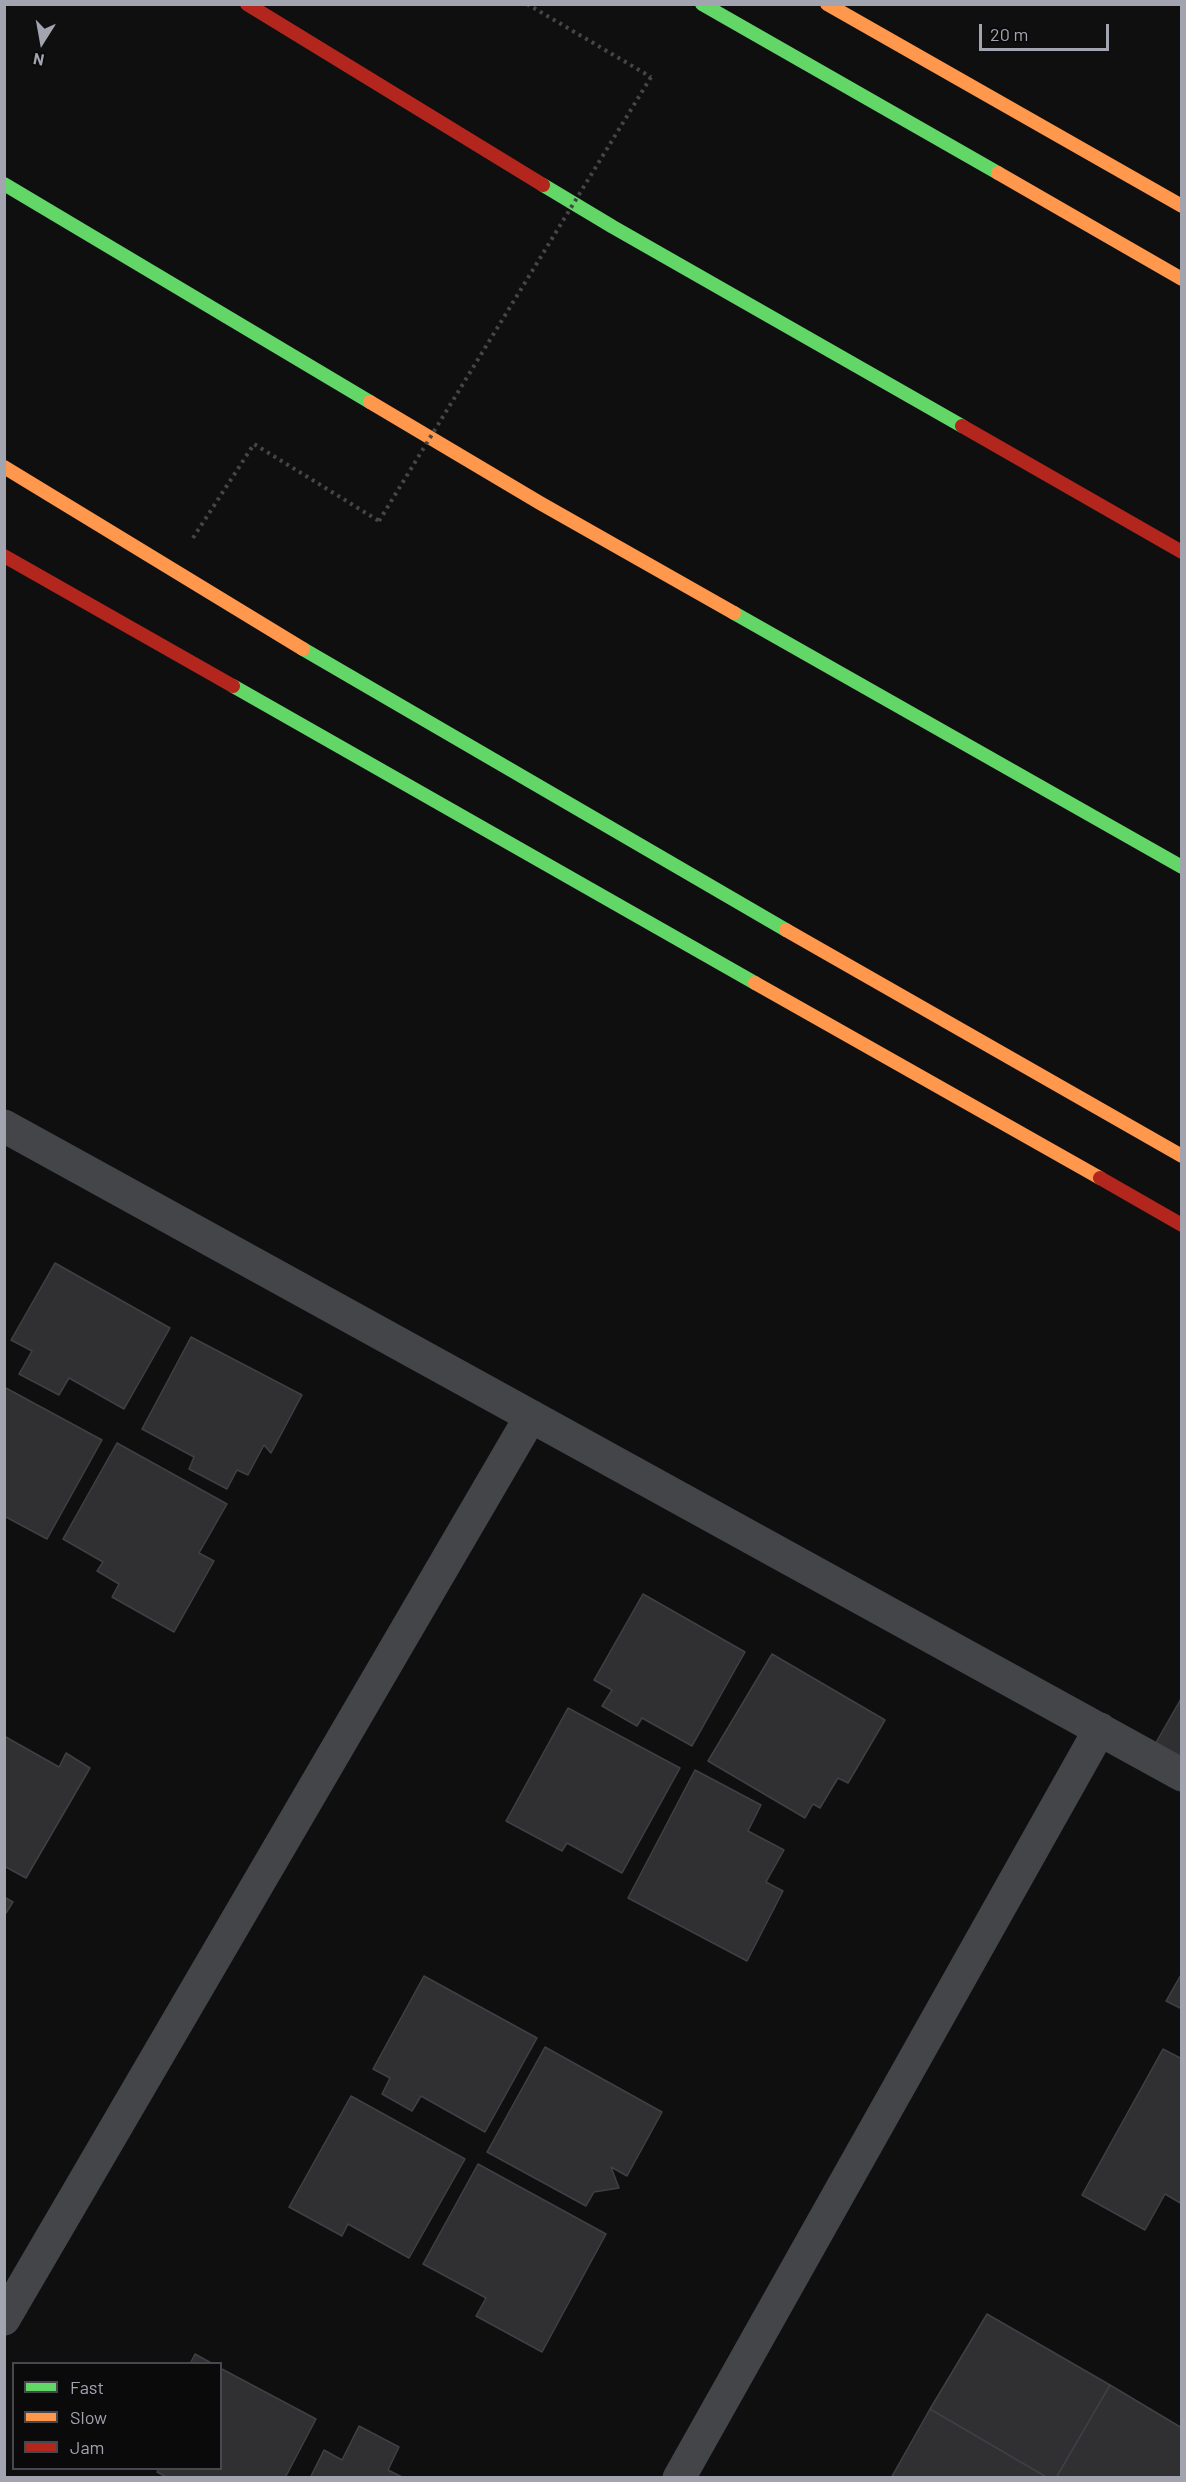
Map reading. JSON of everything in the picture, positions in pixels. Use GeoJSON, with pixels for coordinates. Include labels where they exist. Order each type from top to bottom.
{"type":"FeatureCollection","features":[{"type":"Feature","properties":{"kind":"main road"},"geometry":{"type":"LineString","coordinates":[[247,4],[613,227],[1182,552]]}},
{"type":"Feature","properties":{"kind":"main road"},"geometry":{"type":"LineString","coordinates":[[702,4],[1182,279]]}},
{"type":"Feature","properties":{"kind":"main road"},"geometry":{"type":"LineString","coordinates":[[826,4],[1182,206]]}},
{"type":"Feature","properties":{"kind":"main road"},"geometry":{"type":"LineString","coordinates":[[4,184],[540,503],[1182,867]]}},
{"type":"Feature","properties":{"kind":"main road"},"geometry":{"type":"LineString","coordinates":[[4,467],[258,623],[930,1014],[1182,1156]]}},
{"type":"Feature","properties":{"kind":"main road"},"geometry":{"type":"LineString","coordinates":[[4,556],[1182,1226]]}},
{"type":"Feature","properties":{"kind":"street"},"geometry":{"type":"LineString","coordinates":[[4,1126],[1182,1775]]}},
{"type":"Feature","properties":{"kind":"street"},"geometry":{"type":"LineString","coordinates":[[4,2319],[531,1416]]}},
{"type":"Feature","properties":{"kind":"street"},"geometry":{"type":"LineString","coordinates":[[679,2478],[1100,1729]]}},
{"type":"Feature","properties":{"kind":"path"},"geometry":{"type":"LineString","coordinates":[[280,461],[379,521],[651,78],[527,4]]}},
{"type":"Feature","properties":{"kind":"building"},"geometry":{"type":"Polygon","coordinates":[[[55,1263],[170,1328],[124,1409],[69,1378],[59,1395],[19,1374],[32,1351],[11,1340],[55,1263]]]}},
{"type":"Feature","properties":{"kind":"building"},"geometry":{"type":"Polygon","coordinates":[[[191,1337],[302,1395],[271,1453],[264,1445],[248,1475],[237,1470],[227,1489],[189,1469],[194,1457],[142,1429],[191,1337]]]}},
{"type":"Feature","properties":{"kind":"building"},"geometry":{"type":"Polygon","coordinates":[[[4,1387],[102,1440],[47,1539],[4,1516],[4,1387]]]}},
{"type":"Feature","properties":{"kind":"building"},"geometry":{"type":"Polygon","coordinates":[[[117,1443],[227,1504],[199,1553],[214,1561],[174,1632],[112,1597],[119,1584],[97,1571],[103,1562],[63,1539],[117,1443]]]}},
{"type":"Feature","properties":{"kind":"building"},"geometry":{"type":"Polygon","coordinates":[[[643,1594],[745,1652],[692,1746],[642,1718],[637,1726],[602,1706],[612,1690],[594,1680],[643,1594]]]}},
{"type":"Feature","properties":{"kind":"building"},"geometry":{"type":"Polygon","coordinates":[[[772,1654],[885,1720],[848,1783],[838,1778],[820,1808],[813,1804],[805,1818],[708,1761],[772,1654]]]}},
{"type":"Feature","properties":{"kind":"building"},"geometry":{"type":"Polygon","coordinates":[[[1182,1697],[1182,1761],[1154,1746],[1182,1697]]]}},
{"type":"Feature","properties":{"kind":"building"},"geometry":{"type":"Polygon","coordinates":[[[568,1708],[680,1768],[622,1873],[567,1843],[562,1851],[506,1821],[568,1708]]]}},
{"type":"Feature","properties":{"kind":"building"},"geometry":{"type":"Polygon","coordinates":[[[4,1736],[59,1767],[66,1753],[90,1768],[26,1878],[4,1866],[4,1736]]]}},
{"type":"Feature","properties":{"kind":"building"},"geometry":{"type":"Polygon","coordinates":[[[695,1770],[761,1805],[748,1831],[784,1850],[766,1882],[783,1891],[747,1961],[628,1898],[695,1770]]]}},
{"type":"Feature","properties":{"kind":"building"},"geometry":{"type":"Polygon","coordinates":[[[4,1897],[13,1902],[4,1916],[4,1897]]]}},
{"type":"Feature","properties":{"kind":"building"},"geometry":{"type":"Polygon","coordinates":[[[1182,1973],[1182,2009],[1166,2001],[1182,1973]]]}},
{"type":"Feature","properties":{"kind":"building"},"geometry":{"type":"Polygon","coordinates":[[[424,1976],[537,2038],[485,2132],[421,2096],[412,2111],[382,2094],[390,2078],[373,2069],[424,1976]]]}},
{"type":"Feature","properties":{"kind":"building"},"geometry":{"type":"Polygon","coordinates":[[[545,2047],[662,2112],[627,2176],[611,2167],[619,2188],[594,2192],[586,2206],[487,2152],[545,2047]]]}},
{"type":"Feature","properties":{"kind":"building"},"geometry":{"type":"Polygon","coordinates":[[[1163,2049],[1182,2059],[1182,2204],[1165,2194],[1145,2230],[1082,2195],[1163,2049]]]}},
{"type":"Feature","properties":{"kind":"building"},"geometry":{"type":"Polygon","coordinates":[[[351,2096],[465,2159],[409,2258],[348,2224],[342,2236],[289,2207],[351,2096]]]}},
{"type":"Feature","properties":{"kind":"building"},"geometry":{"type":"Polygon","coordinates":[[[478,2164],[606,2234],[542,2352],[476,2316],[486,2298],[423,2264],[478,2164]]]}},
{"type":"Feature","properties":{"kind":"building"},"geometry":{"type":"Polygon","coordinates":[[[987,2314],[1110,2385],[1056,2478],[1048,2478],[930,2409],[987,2314]]]}},
{"type":"Feature","properties":{"kind":"building"},"geometry":{"type":"Polygon","coordinates":[[[195,2354],[209,2362],[191,2362],[195,2354]]]}},
{"type":"Feature","properties":{"kind":"building"},"geometry":{"type":"Polygon","coordinates":[[[222,2369],[316,2419],[285,2478],[168,2478],[157,2472],[158,2470],[222,2470],[222,2369]]]}},
{"type":"Feature","properties":{"kind":"building"},"geometry":{"type":"Polygon","coordinates":[[[1110,2385],[1182,2428],[1182,2478],[1056,2478],[1110,2385]]]}},
{"type":"Feature","properties":{"kind":"building"},"geometry":{"type":"Polygon","coordinates":[[[930,2409],[1048,2478],[891,2478],[930,2409]]]}},
{"type":"Feature","properties":{"kind":"building"},"geometry":{"type":"Polygon","coordinates":[[[359,2426],[399,2447],[388,2470],[404,2478],[310,2478],[324,2450],[342,2460],[359,2426]]]}},
{"type":"Feature","properties":{"kind":"traffic: fast"},"geometry":{"type":"LineString","coordinates":[[702,4],[998,173]]}},
{"type":"Feature","properties":{"kind":"traffic: fast"},"geometry":{"type":"LineString","coordinates":[[4,184],[370,402]]}},
{"type":"Feature","properties":{"kind":"traffic: fast"},"geometry":{"type":"LineString","coordinates":[[543,185],[962,426]]}},
{"type":"Feature","properties":{"kind":"traffic: fast"},"geometry":{"type":"LineString","coordinates":[[734,613],[1182,867]]}},
{"type":"Feature","properties":{"kind":"traffic: fast"},"geometry":{"type":"LineString","coordinates":[[303,649],[786,930]]}},
{"type":"Feature","properties":{"kind":"traffic: fast"},"geometry":{"type":"LineString","coordinates":[[233,686],[755,983]]}},
{"type":"Feature","properties":{"kind":"traffic: slow"},"geometry":{"type":"LineString","coordinates":[[827,4],[1182,206]]}},
{"type":"Feature","properties":{"kind":"traffic: slow"},"geometry":{"type":"LineString","coordinates":[[998,173],[1182,279]]}},
{"type":"Feature","properties":{"kind":"traffic: slow"},"geometry":{"type":"LineString","coordinates":[[370,402],[540,503],[734,613]]}},
{"type":"Feature","properties":{"kind":"traffic: slow"},"geometry":{"type":"LineString","coordinates":[[4,467],[303,649]]}},
{"type":"Feature","properties":{"kind":"traffic: slow"},"geometry":{"type":"LineString","coordinates":[[786,930],[1182,1156]]}},
{"type":"Feature","properties":{"kind":"traffic: slow"},"geometry":{"type":"LineString","coordinates":[[755,983],[1100,1178]]}},
{"type":"Feature","properties":{"kind":"traffic: jam"},"geometry":{"type":"LineString","coordinates":[[247,4],[543,185]]}},
{"type":"Feature","properties":{"kind":"traffic: jam"},"geometry":{"type":"LineString","coordinates":[[962,426],[1182,552]]}},
{"type":"Feature","properties":{"kind":"traffic: jam"},"geometry":{"type":"LineString","coordinates":[[4,556],[233,686]]}},
{"type":"Feature","properties":{"kind":"traffic: jam"},"geometry":{"type":"LineString","coordinates":[[1100,1178],[1182,1225]]}}]}
